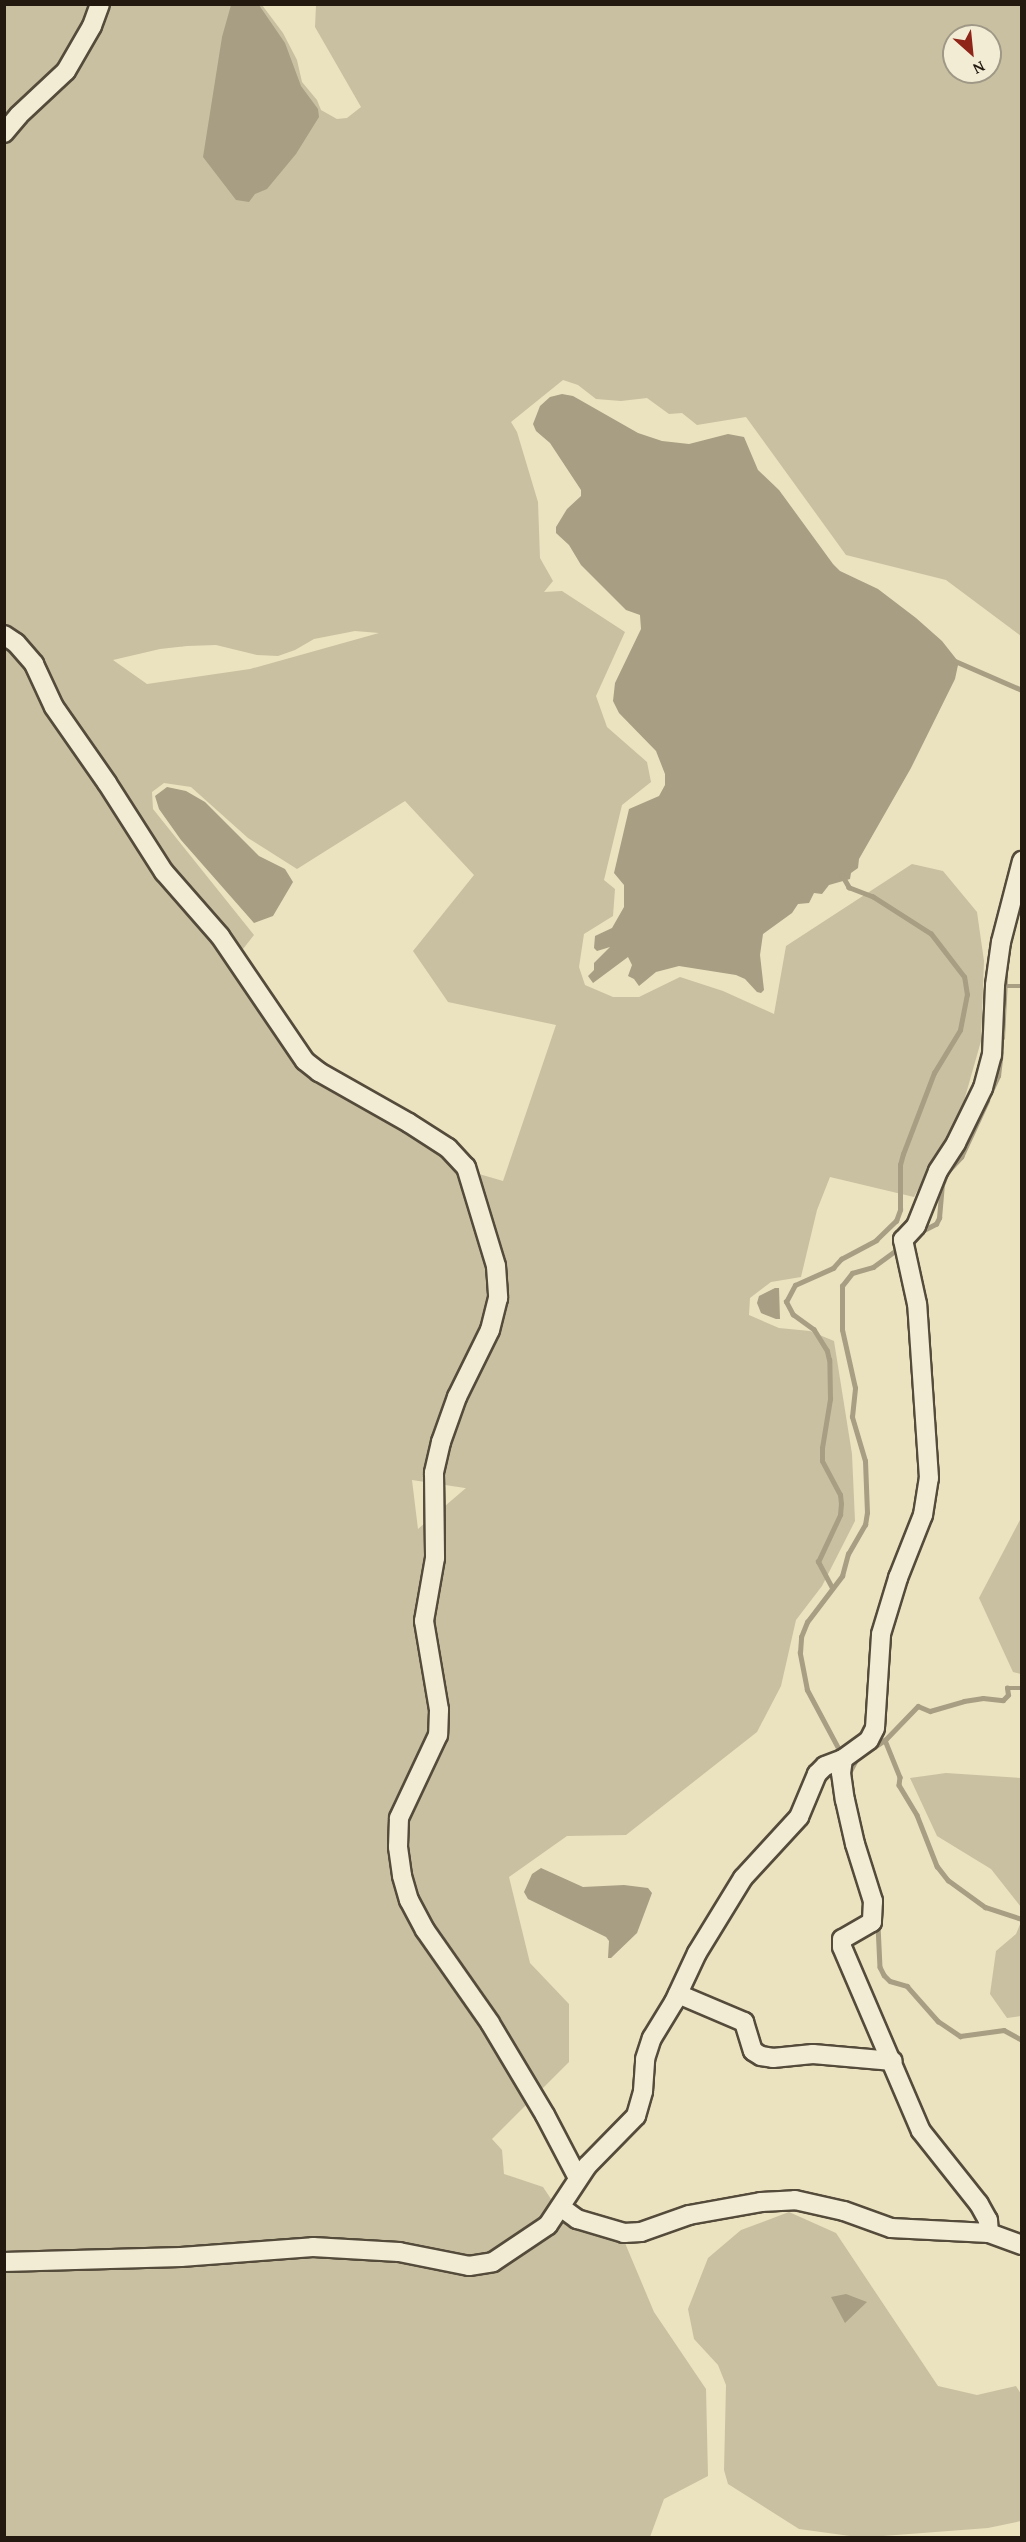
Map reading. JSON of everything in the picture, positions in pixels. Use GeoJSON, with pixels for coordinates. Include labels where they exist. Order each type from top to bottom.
{"type":"FeatureCollection","features":[{"type":"Feature","properties":{"kind":"street"},"geometry":{"type":"LineString","coordinates":[[4,133],[18,115],[66,71],[92,26],[100,4]]}},
{"type":"Feature","properties":{"kind":"street"},"geometry":{"type":"LineString","coordinates":[[4,635],[16,643],[34,664],[54,707],[107,783],[164,872],[220,936],[305,1060],[319,1072],[438,1142],[466,1167],[496,1266],[498,1298],[489,1330],[457,1397],[441,1442],[434,1473],[435,1558],[424,1621],[439,1710],[438,1735],[399,1818],[398,1846],[402,1876],[409,1900],[420,1920],[490,2023],[545,2115],[578,2178]]}},
{"type":"Feature","properties":{"kind":"street"},"geometry":{"type":"LineString","coordinates":[[4,2262],[181,2258],[313,2247],[399,2252],[469,2266],[493,2262],[548,2225],[562,2208],[578,2178],[636,2116],[643,2091],[645,2059],[652,2038],[678,1994],[697,1953],[743,1878],[798,1817],[817,1774],[825,1766],[843,1759],[869,1740],[875,1728],[881,1634],[898,1578],[923,1515],[928,1478],[917,1304],[903,1240],[916,1226],[938,1171],[956,1143],[983,1088],[992,1055],[995,985],[1001,942],[1022,861]]}},
{"type":"Feature","properties":{"kind":"street"},"geometry":{"type":"LineString","coordinates":[[843,1759],[841,1773],[845,1800],[855,1844],[873,1901],[872,1922],[842,1939],[842,1947],[893,2061],[921,2131],[980,2204],[988,2220],[989,2233]]}},
{"type":"Feature","properties":{"kind":"street"},"geometry":{"type":"LineString","coordinates":[[678,1994],[744,2022],[753,2051],[761,2056],[773,2058],[813,2054],[893,2061]]}},
{"type":"Feature","properties":{"kind":"street"},"geometry":{"type":"LineString","coordinates":[[562,2208],[577,2219],[624,2233],[641,2232],[689,2215],[761,2202],[795,2200],[844,2211],[891,2228],[989,2233],[1022,2245]]}},
{"type":"Feature","properties":{"kind":"shaded area"},"geometry":{"type":"Polygon","coordinates":[[[5,5],[262,5],[283,33],[297,60],[302,82],[317,100],[321,110],[337,119],[347,118],[361,107],[315,27],[316,5],[1021,5],[1021,636],[946,580],[846,555],[746,417],[697,425],[682,413],[669,414],[647,398],[621,401],[596,399],[578,385],[563,380],[511,422],[517,432],[538,502],[540,558],[553,581],[544,592],[562,591],[625,632],[596,696],[607,727],[647,762],[651,782],[622,805],[604,880],[615,889],[613,916],[584,934],[579,967],[585,985],[613,997],[639,997],[680,977],[723,991],[774,1014],[786,946],[912,864],[943,871],[977,912],[984,961],[981,1041],[962,1108],[914,1197],[830,1177],[817,1210],[801,1277],[771,1282],[750,1298],[749,1315],[779,1328],[810,1331],[834,1341],[852,1454],[855,1521],[822,1586],[796,1620],[781,1686],[757,1732],[626,1835],[567,1836],[509,1877],[530,1963],[569,2004],[569,2062],[492,2139],[502,2150],[504,2174],[543,2187],[569,2226],[625,2243],[654,2312],[706,2389],[708,2476],[664,2499],[650,2537],[5,2538],[5,5]],[[355,631],[314,639],[295,650],[278,656],[257,655],[216,645],[160,649],[113,660],[147,684],[250,669],[379,633],[355,631]],[[164,783],[152,792],[153,809],[254,935],[232,963],[301,1061],[444,1151],[462,1169],[503,1181],[556,1025],[448,1002],[413,951],[474,875],[405,801],[297,869],[248,838],[191,787],[164,783]],[[412,1480],[418,1529],[466,1488],[412,1480]]]}},
{"type":"Feature","properties":{"kind":"shaded area"},"geometry":{"type":"Polygon","coordinates":[[[231,5],[259,5],[285,43],[301,86],[318,109],[319,117],[296,154],[267,189],[255,194],[249,202],[236,200],[203,157],[222,37],[231,5]]]}},
{"type":"Feature","properties":{"kind":"shaded area"},"geometry":{"type":"Polygon","coordinates":[[[562,394],[573,396],[638,433],[662,441],[689,444],[728,434],[744,437],[758,470],[779,490],[833,564],[840,571],[878,589],[916,618],[942,641],[957,660],[955,679],[911,768],[859,859],[858,868],[851,873],[850,879],[829,885],[822,894],[814,893],[809,903],[798,904],[792,913],[763,934],[760,955],[764,990],[761,993],[757,992],[745,979],[736,975],[679,966],[656,972],[639,986],[634,979],[628,976],[632,965],[628,957],[593,983],[588,976],[594,970],[594,963],[610,947],[597,951],[594,948],[595,936],[612,928],[624,907],[624,885],[614,873],[629,809],[659,796],[665,785],[665,774],[656,751],[619,713],[613,701],[615,683],[641,629],[640,615],[626,610],[581,565],[569,545],[556,533],[556,527],[567,509],[581,496],[581,490],[550,443],[536,431],[533,424],[540,406],[550,397],[562,394]]]}},
{"type":"Feature","properties":{"kind":"shaded area"},"geometry":{"type":"Polygon","coordinates":[[[167,787],[186,791],[205,802],[259,856],[285,869],[293,882],[273,916],[254,923],[181,840],[159,809],[155,796],[167,787]]]}},
{"type":"Feature","properties":{"kind":"shaded area"},"geometry":{"type":"Polygon","coordinates":[[[779,1288],[780,1319],[761,1313],[757,1303],[759,1296],[779,1288]]]}},
{"type":"Feature","properties":{"kind":"shaded area"},"geometry":{"type":"Polygon","coordinates":[[[1021,1518],[1021,1674],[1013,1672],[979,1598],[1021,1518]]]}},
{"type":"Feature","properties":{"kind":"shaded area"},"geometry":{"type":"Polygon","coordinates":[[[946,1773],[1021,1778],[1021,1907],[991,1869],[937,1836],[910,1778],[946,1773]]]}},
{"type":"Feature","properties":{"kind":"shaded area"},"geometry":{"type":"Polygon","coordinates":[[[541,1868],[583,1887],[624,1885],[648,1888],[652,1893],[637,1933],[611,1958],[608,1958],[609,1941],[606,1937],[528,1899],[524,1892],[532,1874],[541,1868]]]}},
{"type":"Feature","properties":{"kind":"shaded area"},"geometry":{"type":"Polygon","coordinates":[[[1021,1922],[1021,2016],[1007,2018],[990,1994],[996,1951],[1016,1934],[1021,1922]]]}},
{"type":"Feature","properties":{"kind":"shaded area"},"geometry":{"type":"Polygon","coordinates":[[[789,2212],[836,2233],[938,2386],[977,2395],[1016,2386],[1021,2394],[1021,2521],[988,2528],[870,2537],[850,2536],[799,2529],[728,2484],[724,2470],[726,2385],[718,2365],[694,2339],[688,2309],[708,2258],[741,2230],[789,2212]]]}},
{"type":"Feature","properties":{"kind":"shaded area"},"geometry":{"type":"Polygon","coordinates":[[[846,2294],[867,2302],[845,2323],[831,2297],[846,2294]]]}},
{"type":"Feature","properties":{"kind":"waterway"},"geometry":{"type":"LineString","coordinates":[[953,660],[1022,690]]}},
{"type":"Feature","properties":{"kind":"waterway"},"geometry":{"type":"LineString","coordinates":[[832,1588],[818,1562],[840,1515],[841,1504],[840,1495],[822,1461],[830,1399],[829,1360],[827,1351],[814,1330],[793,1315],[786,1302],[795,1285],[833,1268],[841,1259],[876,1240],[896,1221],[900,1210],[900,1165],[903,1154],[934,1073],[960,1030],[967,995],[964,977],[931,934],[873,897],[849,888],[842,876]]}},
{"type":"Feature","properties":{"kind":"waterway"},"geometry":{"type":"LineString","coordinates":[[1002,1038],[1005,978]]}},
{"type":"Feature","properties":{"kind":"waterway"},"geometry":{"type":"LineString","coordinates":[[1004,986],[1022,986]]}},
{"type":"Feature","properties":{"kind":"waterway"},"geometry":{"type":"LineString","coordinates":[[990,1093],[998,1076],[1001,1053]]}},
{"type":"Feature","properties":{"kind":"waterway"},"geometry":{"type":"LineString","coordinates":[[920,1232],[936,1224],[939,1218],[942,1185],[947,1172],[961,1157],[987,1101]]}},
{"type":"Feature","properties":{"kind":"waterway"},"geometry":{"type":"LineString","coordinates":[[839,1750],[807,1690],[800,1653],[801,1637],[807,1622],[842,1576],[848,1554],[865,1525],[867,1513],[865,1461],[852,1417],[855,1388],[842,1330],[842,1286],[852,1273],[873,1267],[895,1251]]}},
{"type":"Feature","properties":{"kind":"waterway"},"geometry":{"type":"LineString","coordinates":[[867,1752],[885,1740],[918,1706],[930,1711],[983,1698],[1003,1700],[1008,1695],[1007,1688],[1022,1688]]}},
{"type":"Feature","properties":{"kind":"waterway"},"geometry":{"type":"LineString","coordinates":[[885,1740],[900,1777],[899,1785],[917,1815],[937,1866],[948,1880],[985,1907],[1022,1919]]}},
{"type":"Feature","properties":{"kind":"waterway"},"geometry":{"type":"LineString","coordinates":[[849,1773],[857,1758]]}},
{"type":"Feature","properties":{"kind":"waterway"},"geometry":{"type":"LineString","coordinates":[[878,1925],[880,1967],[884,1975],[890,1981],[907,1986],[938,2021],[960,2036],[1004,2030],[1022,2040]]}}]}
